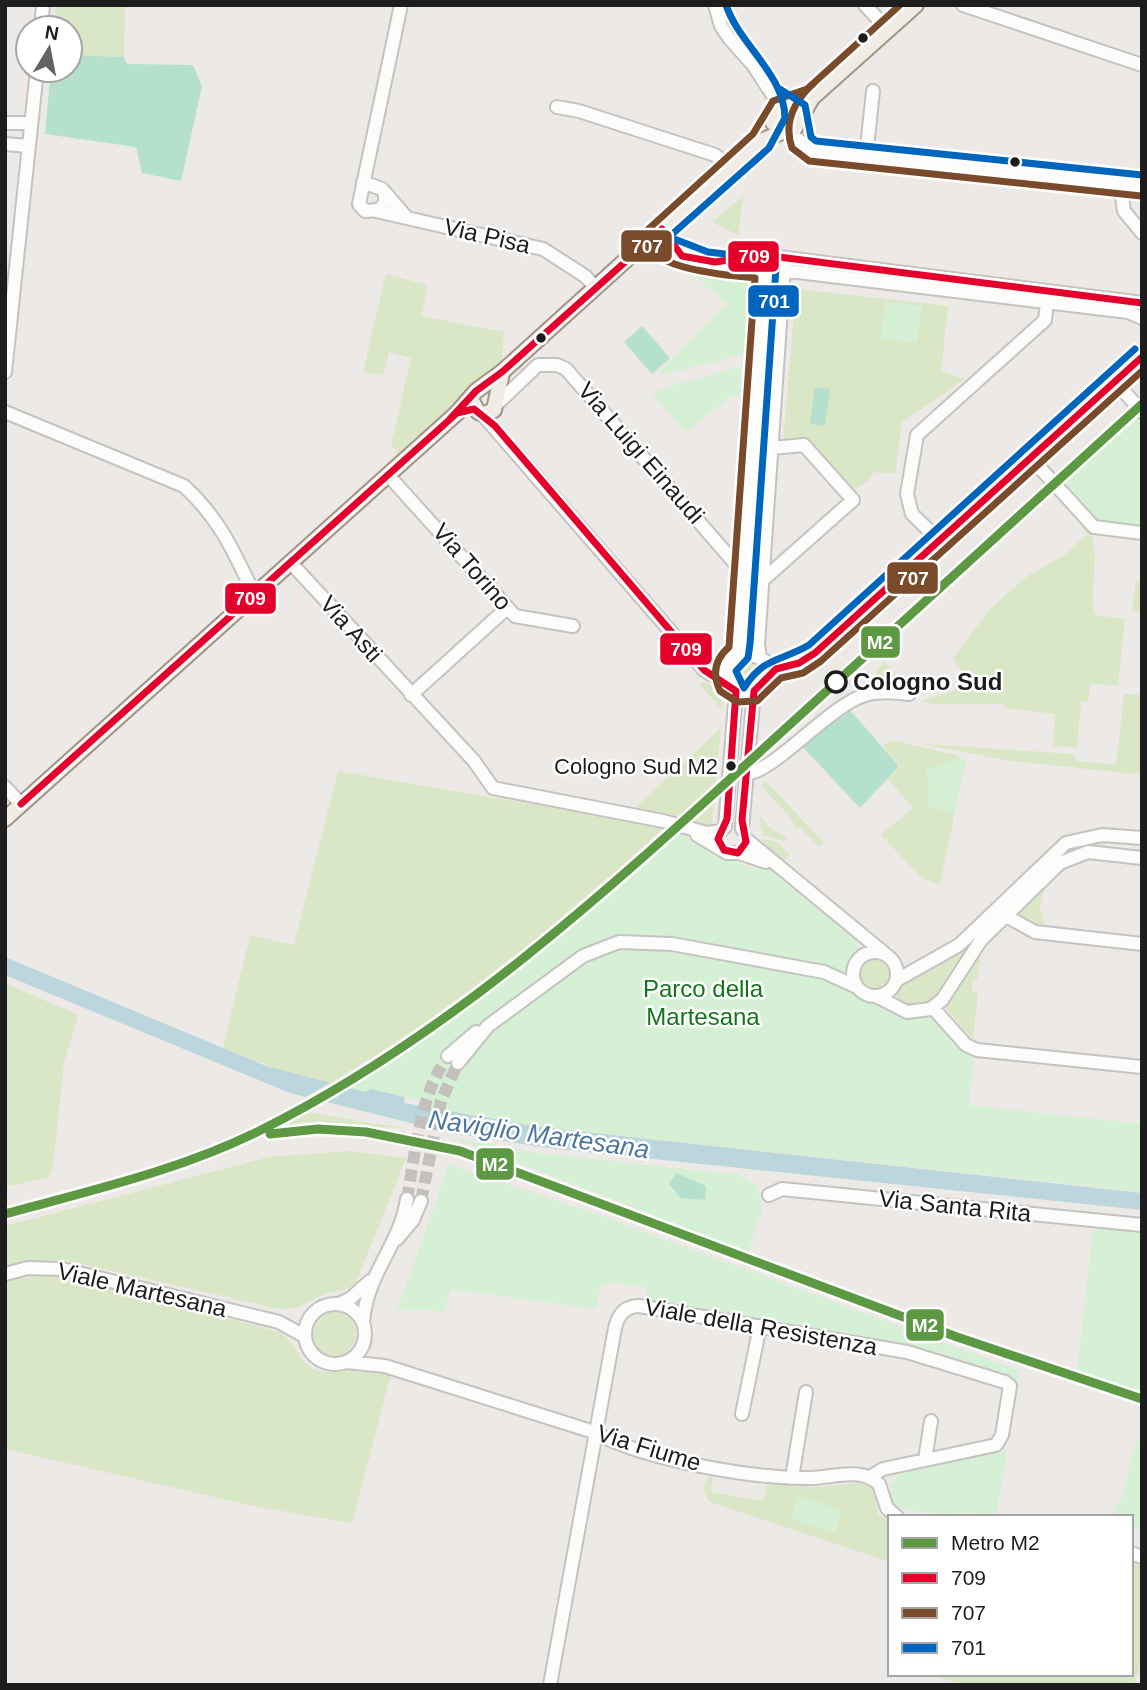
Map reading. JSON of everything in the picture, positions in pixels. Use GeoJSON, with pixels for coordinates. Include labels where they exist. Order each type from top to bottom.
{"type":"FeatureCollection","features":[{"type":"Feature","properties":{"kind":"main road"},"geometry":{"type":"LineString","coordinates":[[7,815],[255,596],[457,412],[486,402],[502,372],[730,166],[761,141],[794,121],[812,98],[916,5]]}},
{"type":"Feature","properties":{"kind":"main road"},"geometry":{"type":"LineString","coordinates":[[775,116],[777,124],[794,121]]}},
{"type":"Feature","properties":{"kind":"main road"},"geometry":{"type":"LineString","coordinates":[[761,141],[775,116]]}},
{"type":"Feature","properties":{"kind":"street"},"geometry":{"type":"LineString","coordinates":[[385,192],[385,203],[376,211],[365,211],[359,204],[401,5]]}},
{"type":"Feature","properties":{"kind":"street"},"geometry":{"type":"LineString","coordinates":[[715,5],[721,26],[794,121],[803,147],[812,151],[1142,186]]}},
{"type":"Feature","properties":{"kind":"street"},"geometry":{"type":"LineString","coordinates":[[865,5],[888,30]]}},
{"type":"Feature","properties":{"kind":"street"},"geometry":{"type":"LineString","coordinates":[[963,5],[1142,65]]}},
{"type":"Feature","properties":{"kind":"street"},"geometry":{"type":"LineString","coordinates":[[5,372],[35,84]]}},
{"type":"Feature","properties":{"kind":"street"},"geometry":{"type":"LineString","coordinates":[[866,157],[873,91]]}},
{"type":"Feature","properties":{"kind":"street"},"geometry":{"type":"LineString","coordinates":[[771,94],[775,116]]}},
{"type":"Feature","properties":{"kind":"street"},"geometry":{"type":"LineString","coordinates":[[558,107],[579,111],[715,155],[730,166]]}},
{"type":"Feature","properties":{"kind":"street"},"geometry":{"type":"LineString","coordinates":[[5,123],[31,123]]}},
{"type":"Feature","properties":{"kind":"street"},"geometry":{"type":"LineString","coordinates":[[5,144],[29,146]]}},
{"type":"Feature","properties":{"kind":"street"},"geometry":{"type":"LineString","coordinates":[[363,182],[378,186],[407,218]]}},
{"type":"Feature","properties":{"kind":"street"},"geometry":{"type":"LineString","coordinates":[[1121,183],[1124,211],[1142,233]]}},
{"type":"Feature","properties":{"kind":"street","name":"Via Pisa"},"geometry":{"type":"LineString","coordinates":[[376,211],[543,249],[585,276],[597,288]]}},
{"type":"Feature","properties":{"kind":"street"},"geometry":{"type":"LineString","coordinates":[[658,233],[682,256],[715,262],[1047,302],[1128,313],[1142,318]]}},
{"type":"Feature","properties":{"kind":"street"},"geometry":{"type":"LineString","coordinates":[[715,262],[767,255],[1142,303]]}},
{"type":"Feature","properties":{"kind":"street"},"geometry":{"type":"LineString","coordinates":[[739,653],[767,255]]}},
{"type":"Feature","properties":{"kind":"street"},"geometry":{"type":"LineString","coordinates":[[739,853],[745,834],[754,691],[763,666],[758,644],[784,257]]}},
{"type":"Feature","properties":{"kind":"street"},"geometry":{"type":"LineString","coordinates":[[939,540],[912,514],[907,494],[917,435],[1045,320],[1047,302]]}},
{"type":"Feature","properties":{"kind":"street"},"geometry":{"type":"LineString","coordinates":[[763,317],[780,318]]}},
{"type":"Feature","properties":{"kind":"street"},"geometry":{"type":"LineString","coordinates":[[698,662],[719,668],[739,653],[751,653],[763,666],[784,666],[799,663],[814,653],[1142,355]]}},
{"type":"Feature","properties":{"kind":"street","name":"Via Luigi Einaudi"},"geometry":{"type":"LineString","coordinates":[[486,402],[538,365],[557,365],[566,369],[733,561],[745,567]]}},
{"type":"Feature","properties":{"kind":"street"},"geometry":{"type":"LineString","coordinates":[[1114,380],[1142,412]]}},
{"type":"Feature","properties":{"kind":"street"},"geometry":{"type":"LineString","coordinates":[[486,402],[495,426],[709,674],[732,687],[754,691]]}},
{"type":"Feature","properties":{"kind":"street"},"geometry":{"type":"LineString","coordinates":[[5,412],[184,486],[206,506],[222,528],[255,596]]}},
{"type":"Feature","properties":{"kind":"street"},"geometry":{"type":"LineString","coordinates":[[764,574],[853,500],[804,445],[772,448]]}},
{"type":"Feature","properties":{"kind":"street"},"geometry":{"type":"LineString","coordinates":[[1030,457],[1094,527],[1142,533]]}},
{"type":"Feature","properties":{"kind":"street","name":"Via Torino"},"geometry":{"type":"LineString","coordinates":[[388,475],[515,616],[573,626]]}},
{"type":"Feature","properties":{"kind":"street"},"geometry":{"type":"LineString","coordinates":[[747,536],[766,537]]}},
{"type":"Feature","properties":{"kind":"street","name":"Via Asti"},"geometry":{"type":"LineString","coordinates":[[291,563],[474,761],[488,786],[499,791],[682,827]]}},
{"type":"Feature","properties":{"kind":"street"},"geometry":{"type":"LineString","coordinates":[[745,567],[764,574]]}},
{"type":"Feature","properties":{"kind":"street"},"geometry":{"type":"LineString","coordinates":[[411,695],[507,608]]}},
{"type":"Feature","properties":{"kind":"street"},"geometry":{"type":"LineString","coordinates":[[721,847],[732,687],[726,665]]}},
{"type":"Feature","properties":{"kind":"street"},"geometry":{"type":"LineString","coordinates":[[747,773],[760,772],[850,701],[874,693],[909,694]]}},
{"type":"Feature","properties":{"kind":"street"},"geometry":{"type":"LineString","coordinates":[[5,787],[21,804]]}},
{"type":"Feature","properties":{"kind":"street"},"geometry":{"type":"LineString","coordinates":[[682,827],[710,833],[732,825],[745,834],[776,866],[889,957],[898,1001],[909,1012]]}},
{"type":"Feature","properties":{"kind":"street"},"geometry":{"type":"LineString","coordinates":[[682,827],[729,853],[739,853],[776,866]]}},
{"type":"Feature","properties":{"kind":"street"},"geometry":{"type":"LineString","coordinates":[[876,996],[887,993],[921,965],[945,956],[959,945],[1066,844],[1102,835],[1142,838]]}},
{"type":"Feature","properties":{"kind":"street"},"geometry":{"type":"LineString","coordinates":[[453,1059],[488,1026],[583,956],[625,941],[672,944],[824,972],[909,1012],[933,1008],[942,1000],[981,940],[1058,864],[1074,855],[1088,852],[1142,858]]}},
{"type":"Feature","properties":{"kind":"street"},"geometry":{"type":"LineString","coordinates":[[1006,916],[1035,932],[1142,944]]}},
{"type":"Feature","properties":{"kind":"street"},"geometry":{"type":"LineString","coordinates":[[855,932],[858,961],[853,977],[857,987]]}},
{"type":"Feature","properties":{"kind":"street"},"geometry":{"type":"LineString","coordinates":[[824,972],[845,970],[869,953],[921,965]]}},
{"type":"Feature","properties":{"kind":"street"},"geometry":{"type":"LineString","coordinates":[[933,1008],[966,1045],[977,1050],[1142,1067]]}},
{"type":"Feature","properties":{"kind":"street","name":"Via Santa Rita"},"geometry":{"type":"LineString","coordinates":[[769,1195],[782,1189],[1142,1225]]}},
{"type":"Feature","properties":{"kind":"street"},"geometry":{"type":"LineString","coordinates":[[365,1338],[359,1353],[346,1362],[331,1364],[321,1361],[309,1351],[304,1336],[310,1316],[326,1305],[339,1304],[351,1298],[371,1280],[394,1241],[407,1199]]}},
{"type":"Feature","properties":{"kind":"street"},"geometry":{"type":"LineString","coordinates":[[394,1241],[409,1227],[421,1201]]}},
{"type":"Feature","properties":{"kind":"street","name":"Viale Martesana"},"geometry":{"type":"LineString","coordinates":[[5,1274],[28,1268],[62,1269],[279,1322],[304,1336]]}},
{"type":"Feature","properties":{"kind":"street"},"geometry":{"type":"LineString","coordinates":[[371,1280],[363,1322],[365,1338],[370,1353],[385,1366]]}},
{"type":"Feature","properties":{"kind":"street"},"geometry":{"type":"LineString","coordinates":[[339,1304],[354,1311],[363,1322]]}},
{"type":"Feature","properties":{"kind":"street","name":"Viale della Resistenza"},"geometry":{"type":"LineString","coordinates":[[593,1432],[616,1323],[622,1312],[635,1306],[914,1354],[1009,1384],[1011,1394],[998,1443],[883,1469],[870,1477]]}},
{"type":"Feature","properties":{"kind":"street","name":"Viale Martesana"},"geometry":{"type":"LineString","coordinates":[[279,1322],[310,1316]]}},
{"type":"Feature","properties":{"kind":"street"},"geometry":{"type":"LineString","coordinates":[[742,1414],[760,1326]]}},
{"type":"Feature","properties":{"kind":"street","name":"Via Fiume"},"geometry":{"type":"LineString","coordinates":[[346,1362],[385,1366],[673,1459],[792,1478],[856,1474],[870,1477]]}},
{"type":"Feature","properties":{"kind":"street"},"geometry":{"type":"LineString","coordinates":[[792,1478],[806,1392]]}},
{"type":"Feature","properties":{"kind":"street"},"geometry":{"type":"LineString","coordinates":[[925,1460],[931,1421]]}},
{"type":"Feature","properties":{"kind":"street"},"geometry":{"type":"LineString","coordinates":[[550,1685],[593,1432]]}},
{"type":"Feature","properties":{"kind":"street"},"geometry":{"type":"LineString","coordinates":[[870,1477],[879,1484],[885,1505],[895,1515]]}},
{"type":"Feature","properties":{"kind":"green space"},"geometry":{"type":"Polygon","coordinates":[[[56,5],[125,5],[124,57],[84,56],[84,14],[55,14],[56,5]]]}},
{"type":"Feature","properties":{"kind":"green space"},"geometry":{"type":"Polygon","coordinates":[[[84,56],[124,57],[127,64],[193,65],[202,86],[181,181],[142,173],[136,147],[45,134],[50,84],[84,84],[84,56]]]}},
{"type":"Feature","properties":{"kind":"green space"},"geometry":{"type":"Polygon","coordinates":[[[743,196],[738,235],[712,222],[743,196]]]}},
{"type":"Feature","properties":{"kind":"green space"},"geometry":{"type":"Polygon","coordinates":[[[689,270],[749,279],[752,286],[746,354],[664,374],[660,371],[726,304],[689,270]]]}},
{"type":"Feature","properties":{"kind":"green space"},"geometry":{"type":"Polygon","coordinates":[[[386,274],[427,285],[422,316],[504,332],[502,363],[400,454],[391,445],[411,358],[389,352],[383,376],[363,372],[386,274]]]}},
{"type":"Feature","properties":{"kind":"green space"},"geometry":{"type":"Polygon","coordinates":[[[796,289],[948,306],[941,372],[965,379],[902,422],[895,474],[874,472],[869,481],[853,489],[809,447],[783,445],[796,289]]]}},
{"type":"Feature","properties":{"kind":"green space"},"geometry":{"type":"Polygon","coordinates":[[[885,302],[922,306],[917,343],[881,339],[885,302]]]}},
{"type":"Feature","properties":{"kind":"green space"},"geometry":{"type":"Polygon","coordinates":[[[642,326],[670,358],[652,374],[624,342],[642,326]]]}},
{"type":"Feature","properties":{"kind":"green space"},"geometry":{"type":"Polygon","coordinates":[[[736,367],[741,370],[744,403],[734,393],[687,432],[654,397],[656,391],[736,367]]]}},
{"type":"Feature","properties":{"kind":"green space"},"geometry":{"type":"Polygon","coordinates":[[[815,387],[830,389],[825,426],[810,424],[815,387]]]}},
{"type":"Feature","properties":{"kind":"green space"},"geometry":{"type":"Polygon","coordinates":[[[1137,415],[1142,420],[1142,529],[1096,525],[1061,484],[1137,415]]]}},
{"type":"Feature","properties":{"kind":"green space"},"geometry":{"type":"Polygon","coordinates":[[[1082,520],[1089,530],[1095,553],[1095,615],[1125,619],[1118,686],[1091,683],[1088,702],[1081,702],[1077,748],[1053,746],[1055,714],[1007,708],[1002,704],[931,704],[922,701],[952,691],[969,679],[953,659],[989,610],[1026,577],[1063,556],[1087,535],[1079,522],[1082,520]]]}},
{"type":"Feature","properties":{"kind":"green space"},"geometry":{"type":"Polygon","coordinates":[[[1136,581],[1142,582],[1142,612],[1132,611],[1136,581]]]}},
{"type":"Feature","properties":{"kind":"green space"},"geometry":{"type":"Polygon","coordinates":[[[745,661],[754,664],[757,673],[754,682],[745,685],[736,682],[733,673],[736,664],[745,661]]]}},
{"type":"Feature","properties":{"kind":"green space"},"geometry":{"type":"Polygon","coordinates":[[[884,661],[897,677],[889,682],[866,686],[884,661]]]}},
{"type":"Feature","properties":{"kind":"green space"},"geometry":{"type":"Polygon","coordinates":[[[703,681],[718,692],[723,711],[700,685],[703,681]]]}},
{"type":"Feature","properties":{"kind":"green space"},"geometry":{"type":"Polygon","coordinates":[[[1124,694],[1142,695],[1142,775],[1004,760],[924,744],[1074,754],[1076,761],[1116,765],[1124,694]]]}},
{"type":"Feature","properties":{"kind":"green space"},"geometry":{"type":"Polygon","coordinates":[[[848,708],[899,766],[860,808],[800,744],[848,708]]]}},
{"type":"Feature","properties":{"kind":"green space"},"geometry":{"type":"Polygon","coordinates":[[[721,728],[711,830],[674,815],[635,808],[721,728]]]}},
{"type":"Feature","properties":{"kind":"green space"},"geometry":{"type":"Polygon","coordinates":[[[891,740],[957,755],[965,764],[940,884],[923,879],[881,835],[913,808],[887,778],[901,767],[883,746],[891,740]]]}},
{"type":"Feature","properties":{"kind":"green space"},"geometry":{"type":"Polygon","coordinates":[[[955,759],[965,760],[955,812],[927,807],[929,790],[926,770],[955,759]]]}},
{"type":"Feature","properties":{"kind":"green space"},"geometry":{"type":"Polygon","coordinates":[[[338,771],[665,827],[586,897],[504,964],[419,1027],[329,1084],[289,1074],[223,1048],[250,935],[294,945],[338,771]]]}},
{"type":"Feature","properties":{"kind":"green space"},"geometry":{"type":"Polygon","coordinates":[[[765,780],[824,843],[819,847],[800,827],[797,830],[790,817],[762,787],[765,780]]]}},
{"type":"Feature","properties":{"kind":"green space"},"geometry":{"type":"Polygon","coordinates":[[[759,815],[772,830],[788,837],[783,841],[763,835],[759,815]]]}},
{"type":"Feature","properties":{"kind":"green space","name":"Parco della Martesana"},"geometry":{"type":"Polygon","coordinates":[[[678,830],[715,854],[755,869],[765,864],[857,941],[859,959],[853,969],[857,989],[909,1013],[932,1008],[970,1049],[974,1059],[969,1105],[1142,1124],[1142,1192],[539,1127],[418,1106],[419,1100],[371,1089],[365,1092],[347,1088],[435,1031],[519,968],[678,830]]]}},
{"type":"Feature","properties":{"kind":"green space"},"geometry":{"type":"Polygon","coordinates":[[[763,839],[777,842],[790,855],[783,862],[761,848],[763,839]]]}},
{"type":"Feature","properties":{"kind":"green space"},"geometry":{"type":"Polygon","coordinates":[[[1106,840],[1104,854],[1080,854],[981,940],[940,1003],[903,1007],[895,993],[897,980],[936,959],[1057,850],[1106,840]]]}},
{"type":"Feature","properties":{"kind":"green space"},"geometry":{"type":"Polygon","coordinates":[[[1046,883],[1039,910],[1042,911],[1044,926],[1025,920],[1019,913],[1046,883]]]}},
{"type":"Feature","properties":{"kind":"green space"},"geometry":{"type":"Polygon","coordinates":[[[981,949],[977,980],[973,979],[972,992],[978,993],[973,1040],[945,1007],[981,949]]]}},
{"type":"Feature","properties":{"kind":"green space"},"geometry":{"type":"Polygon","coordinates":[[[875,959],[886,963],[890,974],[886,985],[875,989],[864,985],[860,974],[864,963],[875,959]]]}},
{"type":"Feature","properties":{"kind":"green space"},"geometry":{"type":"Polygon","coordinates":[[[5,983],[78,1015],[64,1063],[53,1166],[49,1177],[5,1187],[5,983]]]}},
{"type":"Feature","properties":{"kind":"green space"},"geometry":{"type":"Polygon","coordinates":[[[305,1110],[404,1128],[316,1124],[263,1132],[305,1110]]]}},
{"type":"Feature","properties":{"kind":"green space"},"geometry":{"type":"Polygon","coordinates":[[[451,1137],[538,1153],[739,1175],[757,1186],[762,1210],[748,1252],[451,1137]]]}},
{"type":"Feature","properties":{"kind":"green space"},"geometry":{"type":"Polygon","coordinates":[[[350,1151],[406,1158],[356,1282],[349,1289],[329,1292],[296,1308],[279,1309],[64,1260],[27,1262],[5,1267],[5,1226],[269,1157],[350,1151]]]}},
{"type":"Feature","properties":{"kind":"green space"},"geometry":{"type":"Polygon","coordinates":[[[449,1165],[599,1215],[1020,1371],[1017,1385],[1007,1375],[909,1346],[645,1302],[647,1288],[608,1281],[606,1287],[600,1286],[596,1309],[451,1289],[443,1311],[397,1310],[449,1165]]]}},
{"type":"Feature","properties":{"kind":"green space"},"geometry":{"type":"Polygon","coordinates":[[[676,1173],[706,1186],[705,1200],[681,1198],[669,1184],[676,1173]]]}},
{"type":"Feature","properties":{"kind":"green space"},"geometry":{"type":"Polygon","coordinates":[[[1093,1228],[1142,1232],[1142,1394],[1077,1372],[1093,1228]]]}},
{"type":"Feature","properties":{"kind":"green space"},"geometry":{"type":"Polygon","coordinates":[[[53,1273],[279,1332],[288,1339],[303,1360],[318,1371],[367,1368],[391,1374],[352,1523],[258,1507],[5,1449],[5,1281],[53,1273]]]}},
{"type":"Feature","properties":{"kind":"green space"},"geometry":{"type":"Polygon","coordinates":[[[333,1311],[349,1318],[356,1334],[349,1350],[333,1357],[317,1350],[310,1334],[317,1318],[333,1311]]]}},
{"type":"Feature","properties":{"kind":"green space"},"geometry":{"type":"Polygon","coordinates":[[[1136,1441],[1142,1442],[1142,1531],[1133,1528],[1133,1515],[1112,1515],[1122,1496],[1136,1441]]]}},
{"type":"Feature","properties":{"kind":"green space"},"geometry":{"type":"Polygon","coordinates":[[[1004,1446],[1007,1453],[996,1515],[924,1513],[899,1507],[891,1501],[892,1482],[900,1473],[1004,1446]]]}},
{"type":"Feature","properties":{"kind":"green space"},"geometry":{"type":"Polygon","coordinates":[[[713,1474],[711,1492],[764,1501],[767,1482],[815,1487],[862,1483],[874,1490],[878,1514],[888,1521],[888,1561],[710,1502],[704,1487],[713,1474]]]}},
{"type":"Feature","properties":{"kind":"green space"},"geometry":{"type":"Polygon","coordinates":[[[798,1496],[842,1510],[835,1533],[791,1519],[798,1496]]]}},
{"type":"Feature","properties":{"kind":"green space"},"geometry":{"type":"Polygon","coordinates":[[[1133,1563],[1142,1566],[1142,1661],[1134,1685],[964,1685],[936,1677],[1133,1676],[1133,1563]]]}},
{"type":"Feature","properties":{"kind":"water","name":"Naviglio Martesana"},"geometry":{"type":"Polygon","coordinates":[[[5,957],[266,1066],[365,1092],[371,1089],[405,1097],[404,1103],[539,1127],[1142,1193],[1142,1210],[548,1148],[451,1133],[290,1093],[5,975],[5,957]]]}},
{"type":"Feature","properties":{"kind":"pier"},"geometry":{"type":"Polygon","coordinates":[[[334,1081],[351,1085],[316,1105],[300,1100],[334,1081]]]}},
{"type":"Feature","properties":{"kind":"tunnel"},"geometry":{"type":"LineString","coordinates":[[407,1199],[425,1106],[438,1072],[448,1056]]}},
{"type":"Feature","properties":{"kind":"tunnel"},"geometry":{"type":"LineString","coordinates":[[421,1201],[441,1101],[458,1063]]}},
{"type":"Feature","properties":{"kind":"metro line","name":"M2"},"geometry":{"type":"LineString","coordinates":[[5,1214],[136,1178],[231,1144],[331,1092],[462,1005],[525,957],[646,855],[1142,404]]}},
{"type":"Feature","properties":{"kind":"metro line","name":"M2"},"geometry":{"type":"LineString","coordinates":[[270,1134],[318,1129],[366,1132],[460,1151],[957,1337],[1142,1399]]}},
{"type":"Feature","properties":{"kind":"transit line","name":"701"},"geometry":{"type":"LineString","coordinates":[[726,5],[741,34],[770,73],[783,102],[785,118],[769,148],[669,237],[708,252],[769,259],[776,268],[750,644],[748,658],[736,671],[744,688],[758,670],[809,645],[1135,349]]}},
{"type":"Feature","properties":{"kind":"transit line","name":"707"},"geometry":{"type":"LineString","coordinates":[[900,5],[807,89],[773,101],[753,134],[643,234],[647,246],[657,256],[672,263],[708,272],[755,278],[729,647],[716,667],[720,691],[737,702],[757,701],[781,678],[803,673],[821,661],[1142,371]]}},
{"type":"Feature","properties":{"kind":"transit line","name":"707"},"geometry":{"type":"LineString","coordinates":[[814,83],[792,112],[789,129],[792,148],[809,161],[1141,196]]}},
{"type":"Feature","properties":{"kind":"transit line","name":"701"},"geometry":{"type":"LineString","coordinates":[[778,88],[805,105],[811,137],[816,141],[1142,175]]}},
{"type":"Feature","properties":{"kind":"transit line","name":"709"},"geometry":{"type":"LineString","coordinates":[[450,419],[476,391],[502,372],[662,229],[682,256],[715,262],[763,255],[1142,303]]}},
{"type":"Feature","properties":{"kind":"transit line","name":"709"},"geometry":{"type":"LineString","coordinates":[[21,804],[457,413],[474,409],[495,426],[704,670],[736,691],[727,819],[718,839],[724,850],[738,853],[746,842],[742,820],[754,691],[776,669],[799,663],[815,653],[1142,357]]}},
{"type":"Feature","properties":{"kind":"place","name":"Cologno Sud"},"geometry":{"type":"Point","coordinates":[836,682]}},
{"type":"Feature","properties":{"kind":"place","name":"Cologno Sud M2"},"geometry":{"type":"Point","coordinates":[731,766]}}]}
